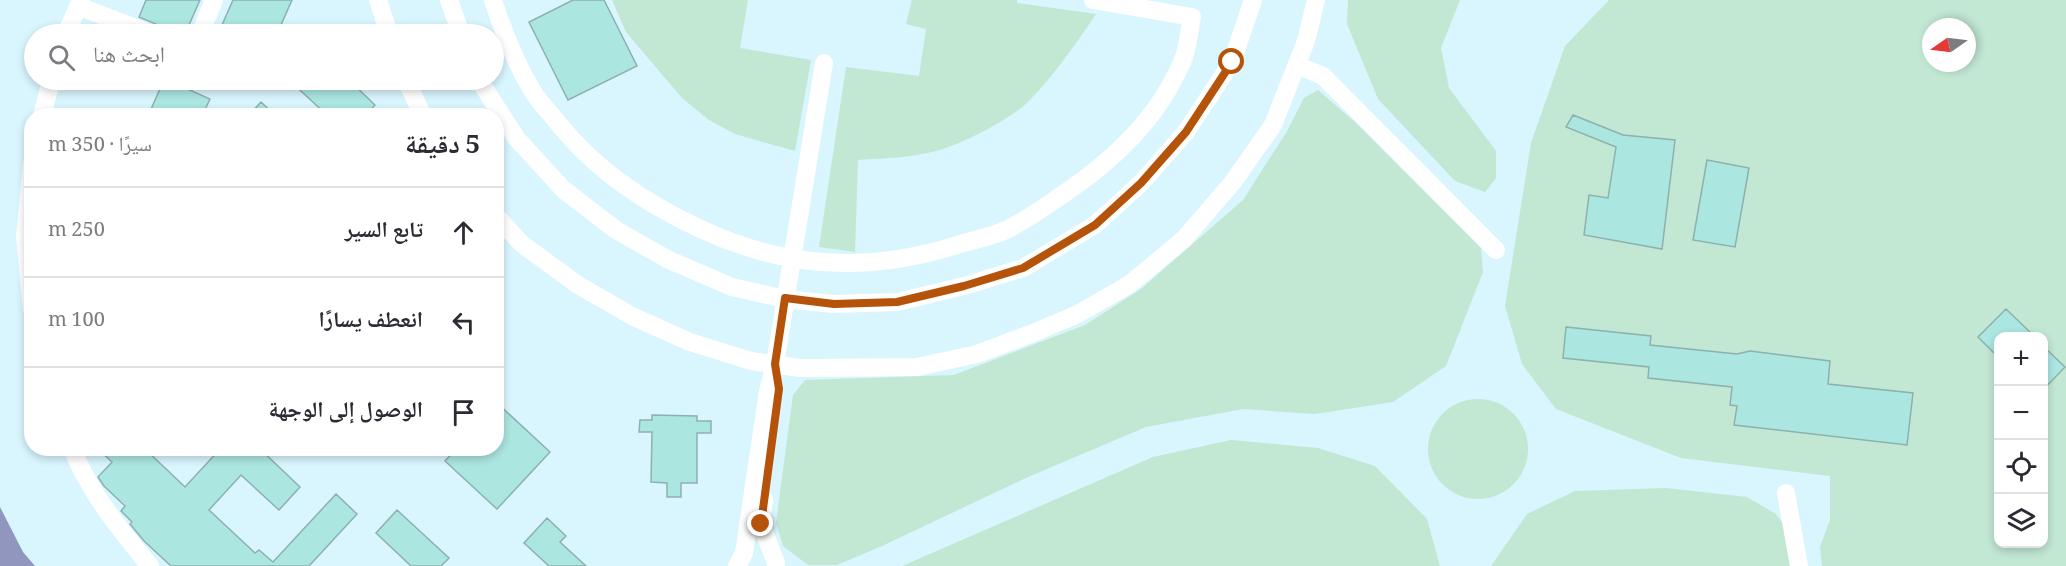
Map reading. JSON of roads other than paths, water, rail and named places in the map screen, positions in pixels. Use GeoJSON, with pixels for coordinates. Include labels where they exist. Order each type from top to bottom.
{"type":"FeatureCollection","features":[{"type":"Feature","properties":{"kind":"street"},"geometry":{"type":"LineString","coordinates":[[204,24],[214,0]]}},
{"type":"Feature","properties":{"kind":"street"},"geometry":{"type":"LineString","coordinates":[[378,0],[386,24]]}},
{"type":"Feature","properties":{"kind":"street"},"geometry":{"type":"LineString","coordinates":[[449,0],[457,24]]}},
{"type":"Feature","properties":{"kind":"street"},"geometry":{"type":"LineString","coordinates":[[494,0],[502,24]]}},
{"type":"Feature","properties":{"kind":"street"},"geometry":{"type":"LineString","coordinates":[[504,32],[532,91],[560,126],[595,164],[637,194],[681,220],[737,245],[792,260],[834,264],[882,262],[940,250],[1005,230],[1034,214],[1077,185],[1123,147],[1153,114],[1183,61],[1192,17],[1093,0]]}},
{"type":"Feature","properties":{"kind":"street"},"geometry":{"type":"LineString","coordinates":[[504,119],[517,139],[564,190],[616,230],[669,260],[732,287],[785,298],[834,304],[897,302],[964,286],[1023,268],[1095,225],[1141,183],[1186,132],[1232,62],[1253,0]]}},
{"type":"Feature","properties":{"kind":"street"},"geometry":{"type":"LineString","coordinates":[[504,225],[522,244],[578,285],[634,317],[690,342],[751,362],[800,368],[916,367],[967,356],[1077,314],[1121,289],[1184,239],[1233,182],[1273,125],[1306,41],[1316,0]]}},
{"type":"Feature","properties":{"kind":"street"},"geometry":{"type":"LineString","coordinates":[[70,24],[79,3],[128,24]]}},
{"type":"Feature","properties":{"kind":"street"},"geometry":{"type":"LineString","coordinates":[[737,566],[744,553],[768,392],[775,364],[824,63]]}},
{"type":"Feature","properties":{"kind":"street"},"geometry":{"type":"LineString","coordinates":[[1297,65],[1323,76],[1496,250]]}},
{"type":"Feature","properties":{"kind":"street"},"geometry":{"type":"LineString","coordinates":[[44,108],[48,90]]}},
{"type":"Feature","properties":{"kind":"street"},"geometry":{"type":"LineString","coordinates":[[411,90],[419,108]]}},
{"type":"Feature","properties":{"kind":"street"},"geometry":{"type":"LineString","coordinates":[[485,90],[497,108]]}},
{"type":"Feature","properties":{"kind":"street"},"geometry":{"type":"LineString","coordinates":[[775,364],[779,389],[761,524],[776,563]]}},
{"type":"Feature","properties":{"kind":"street"},"geometry":{"type":"LineString","coordinates":[[76,456],[103,505],[150,566]]}},
{"type":"Feature","properties":{"kind":"street"},"geometry":{"type":"LineString","coordinates":[[1786,493],[1799,566]]}},
{"type":"Feature","properties":{"kind":"water"},"geometry":{"type":"Polygon","coordinates":[[[0,507],[23,552],[35,566],[0,566],[0,507]]]}}]}
